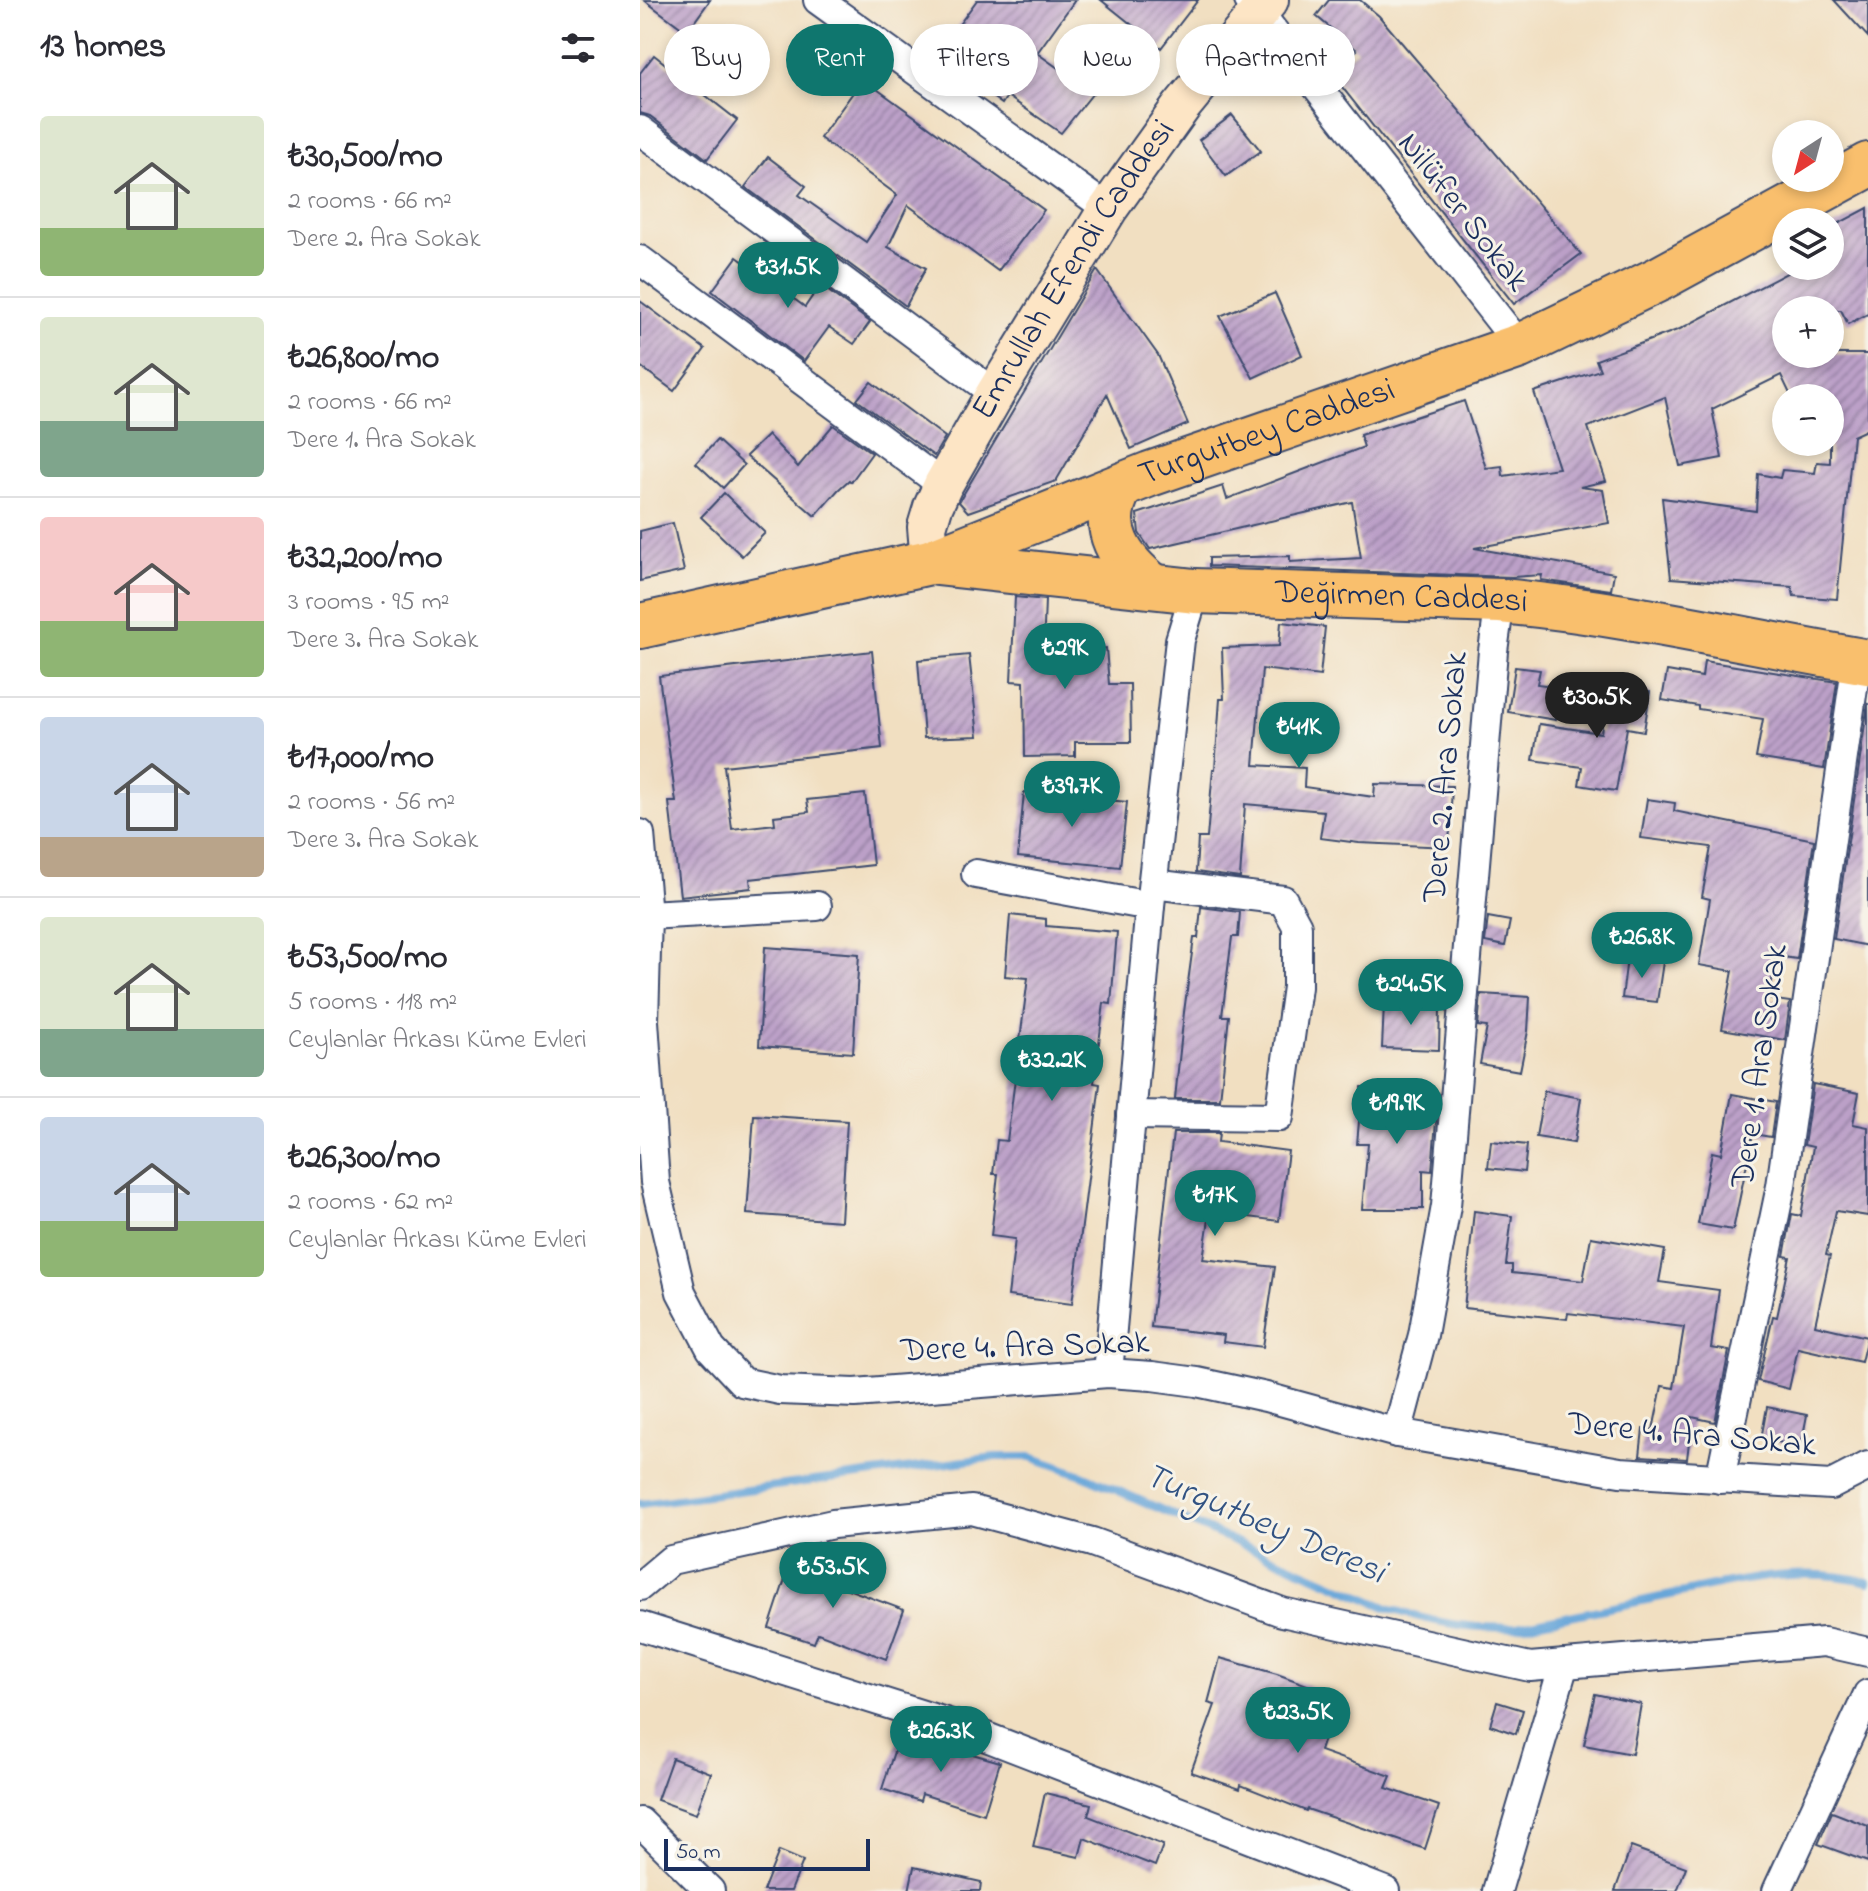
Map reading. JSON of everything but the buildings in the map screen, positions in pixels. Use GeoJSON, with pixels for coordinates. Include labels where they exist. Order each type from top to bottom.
{"type":"FeatureCollection","features":[{"type":"Feature","properties":{"kind":"main road","name":"Emrullah Efendi Caddesi"},"geometry":{"type":"LineString","coordinates":[[930,562],[927,527],[943,485],[995,394],[1108,209],[1259,4]]}},
{"type":"Feature","properties":{"kind":"main road","name":"Turgutbey Caddesi"},"geometry":{"type":"LineString","coordinates":[[640,626],[930,562],[1150,474],[1520,346],[1659,279],[1868,165]]}},
{"type":"Feature","properties":{"kind":"main road"},"geometry":{"type":"LineString","coordinates":[[1120,488],[1110,512],[1116,541],[1130,565],[1174,589]]}},
{"type":"Feature","properties":{"kind":"main road","name":"Değirmen Caddesi"},"geometry":{"type":"LineString","coordinates":[[930,562],[1174,589],[1500,601],[1640,619],[1862,661]]}},
{"type":"Feature","properties":{"kind":"street"},"geometry":{"type":"LineString","coordinates":[[818,0],[1108,209]]}},
{"type":"Feature","properties":{"kind":"street","name":"Nilüfer Sokak"},"geometry":{"type":"LineString","coordinates":[[1259,4],[1520,346]]}},
{"type":"Feature","properties":{"kind":"street"},"geometry":{"type":"LineString","coordinates":[[640,130],[995,394]]}},
{"type":"Feature","properties":{"kind":"street"},"geometry":{"type":"LineString","coordinates":[[640,260],[943,485]]}},
{"type":"Feature","properties":{"kind":"street"},"geometry":{"type":"LineString","coordinates":[[1108,1373],[1152,895],[1180,640],[1174,589]]}},
{"type":"Feature","properties":{"kind":"street","name":"Dere 2. Ara Sokak"},"geometry":{"type":"LineString","coordinates":[[1397,1433],[1423,1335],[1446,1206],[1493,651],[1500,601]]}},
{"type":"Feature","properties":{"kind":"street","name":"Dere 1. Ara Sokak"},"geometry":{"type":"LineString","coordinates":[[1720,1479],[1781,1186],[1862,661]]}},
{"type":"Feature","properties":{"kind":"street","name":"Dere 4. Ara Sokak"},"geometry":{"type":"LineString","coordinates":[[640,834],[647,915],[644,1021],[655,1182],[681,1292],[711,1349],[742,1382],[780,1390],[855,1393],[1108,1373],[1197,1382],[1266,1397],[1397,1433],[1620,1472],[1831,1485],[1868,1466]]}},
{"type":"Feature","properties":{"kind":"street"},"geometry":{"type":"LineString","coordinates":[[976,874],[1152,895],[1283,900],[1297,926],[1297,987],[1279,1117],[1131,1115]]}},
{"type":"Feature","properties":{"kind":"street"},"geometry":{"type":"LineString","coordinates":[[647,915],[817,906]]}},
{"type":"Feature","properties":{"kind":"street"},"geometry":{"type":"LineString","coordinates":[[640,1586],[671,1560],[833,1524],[972,1510],[1092,1542],[1282,1612],[1530,1667],[1824,1642],[1868,1652]]}},
{"type":"Feature","properties":{"kind":"street"},"geometry":{"type":"LineString","coordinates":[[640,1626],[958,1726],[1385,1891]]}},
{"type":"Feature","properties":{"kind":"street"},"geometry":{"type":"LineString","coordinates":[[1497,1891],[1564,1664]]}},
{"type":"Feature","properties":{"kind":"street"},"geometry":{"type":"LineString","coordinates":[[1777,1891],[1868,1694]]}},
{"type":"Feature","properties":{"kind":"street"},"geometry":{"type":"LineString","coordinates":[[640,1822],[710,1891]]}},
{"type":"Feature","properties":{"kind":"waterway","name":"Turgutbey Deresi"},"geometry":{"type":"LineString","coordinates":[[640,1504],[995,1457],[1031,1457],[1082,1475],[1388,1608],[1451,1624],[1517,1627],[1764,1577],[1816,1575],[1868,1582]]}}]}
